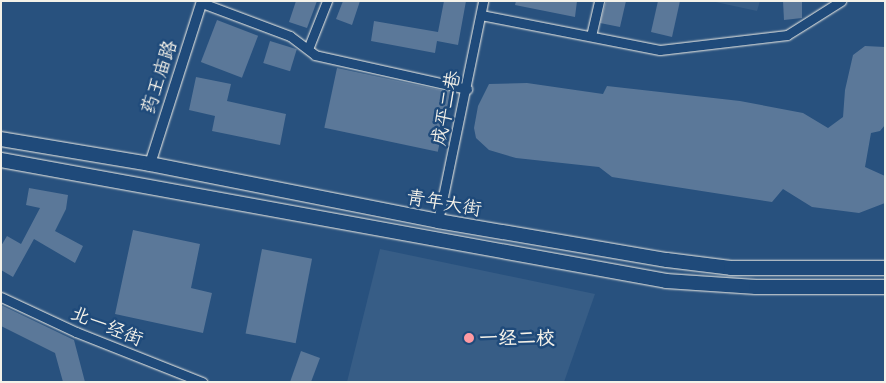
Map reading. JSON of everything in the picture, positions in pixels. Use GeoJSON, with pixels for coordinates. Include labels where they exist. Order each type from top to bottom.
{"type":"FeatureCollection","features":[{"type":"Feature","properties":{"kind":"main road","name":"青年大街"},"geometry":{"type":"LineString","coordinates":[[1,139],[150,164],[438,222],[667,260],[731,268],[885,268]]}},
{"type":"Feature","properties":{"kind":"main road","name":"青年大街"},"geometry":{"type":"LineString","coordinates":[[1,160],[666,280],[756,288],[885,287]]}},
{"type":"Feature","properties":{"kind":"street"},"geometry":{"type":"LineString","coordinates":[[308,49],[326,1]]}},
{"type":"Feature","properties":{"kind":"street","name":"成平二巷"},"geometry":{"type":"LineString","coordinates":[[438,222],[467,89],[483,1]]}},
{"type":"Feature","properties":{"kind":"street"},"geometry":{"type":"LineString","coordinates":[[591,36],[599,1]]}},
{"type":"Feature","properties":{"kind":"street"},"geometry":{"type":"LineString","coordinates":[[481,15],[660,50],[786,35],[841,1]]}},
{"type":"Feature","properties":{"kind":"street"},"geometry":{"type":"LineString","coordinates":[[202,2],[290,36],[316,55],[467,89]]}},
{"type":"Feature","properties":{"kind":"street","name":"药王庙路"},"geometry":{"type":"LineString","coordinates":[[150,164],[202,2]]}},
{"type":"Feature","properties":{"kind":"street","name":"北一经街"},"geometry":{"type":"LineString","coordinates":[[1,297],[76,332],[190,379],[202,382]]}},
{"type":"Feature","properties":{"kind":"shaded area"},"geometry":{"type":"Polygon","coordinates":[[[711,1],[760,1],[757,11],[711,1]]]}},
{"type":"Feature","properties":{"kind":"shaded area","name":"一经二校"},"geometry":{"type":"Polygon","coordinates":[[[380,249],[595,294],[564,382],[347,382],[380,249]]]}},
{"type":"Feature","properties":{"kind":"building"},"geometry":{"type":"Polygon","coordinates":[[[296,1],[317,1],[307,28],[289,22],[296,1]]]}},
{"type":"Feature","properties":{"kind":"building"},"geometry":{"type":"Polygon","coordinates":[[[343,1],[360,1],[352,25],[336,19],[343,1]]]}},
{"type":"Feature","properties":{"kind":"building"},"geometry":{"type":"Polygon","coordinates":[[[444,1],[466,1],[458,45],[437,41],[435,53],[371,41],[374,21],[438,32],[444,1]]]}},
{"type":"Feature","properties":{"kind":"building"},"geometry":{"type":"Polygon","coordinates":[[[516,1],[577,1],[575,17],[515,5],[516,1]]]}},
{"type":"Feature","properties":{"kind":"building"},"geometry":{"type":"Polygon","coordinates":[[[606,1],[626,1],[620,27],[600,23],[606,1]]]}},
{"type":"Feature","properties":{"kind":"building"},"geometry":{"type":"Polygon","coordinates":[[[658,1],[680,1],[672,37],[651,32],[658,1]]]}},
{"type":"Feature","properties":{"kind":"building"},"geometry":{"type":"Polygon","coordinates":[[[783,1],[802,1],[802,18],[784,20],[783,1]]]}},
{"type":"Feature","properties":{"kind":"building"},"geometry":{"type":"Polygon","coordinates":[[[217,20],[258,36],[242,78],[201,62],[217,20]]]}},
{"type":"Feature","properties":{"kind":"building"},"geometry":{"type":"Polygon","coordinates":[[[270,41],[297,49],[290,71],[263,63],[270,41]]]}},
{"type":"Feature","properties":{"kind":"building"},"geometry":{"type":"Polygon","coordinates":[[[865,46],[885,47],[885,125],[880,131],[871,133],[865,167],[885,176],[885,203],[859,213],[812,207],[783,189],[772,202],[612,177],[599,167],[516,158],[489,150],[476,138],[474,128],[478,106],[489,84],[527,83],[603,94],[607,86],[740,101],[803,113],[828,128],[843,117],[845,90],[853,55],[865,46]]]}},
{"type":"Feature","properties":{"kind":"building"},"geometry":{"type":"Polygon","coordinates":[[[337,68],[450,92],[438,152],[324,128],[337,68]]]}},
{"type":"Feature","properties":{"kind":"building"},"geometry":{"type":"Polygon","coordinates":[[[196,77],[231,84],[227,101],[286,114],[280,145],[212,131],[215,116],[189,110],[196,77]]]}},
{"type":"Feature","properties":{"kind":"building"},"geometry":{"type":"Polygon","coordinates":[[[29,188],[68,195],[66,209],[55,231],[83,246],[75,263],[34,239],[13,277],[1,270],[1,246],[7,236],[21,244],[40,208],[26,205],[29,188]]]}},
{"type":"Feature","properties":{"kind":"building"},"geometry":{"type":"Polygon","coordinates":[[[133,230],[200,244],[191,288],[212,293],[203,333],[115,314],[133,230]]]}},
{"type":"Feature","properties":{"kind":"building"},"geometry":{"type":"Polygon","coordinates":[[[262,249],[312,259],[296,343],[246,333],[262,249]]]}},
{"type":"Feature","properties":{"kind":"building"},"geometry":{"type":"Polygon","coordinates":[[[1,305],[74,340],[85,382],[63,382],[55,353],[1,326],[1,305]]]}},
{"type":"Feature","properties":{"kind":"building"},"geometry":{"type":"Polygon","coordinates":[[[301,351],[320,358],[311,382],[290,382],[301,351]]]}},
{"type":"Feature","properties":{"kind":"place","name":"一经二校"},"geometry":{"type":"Point","coordinates":[469,338]}}]}
